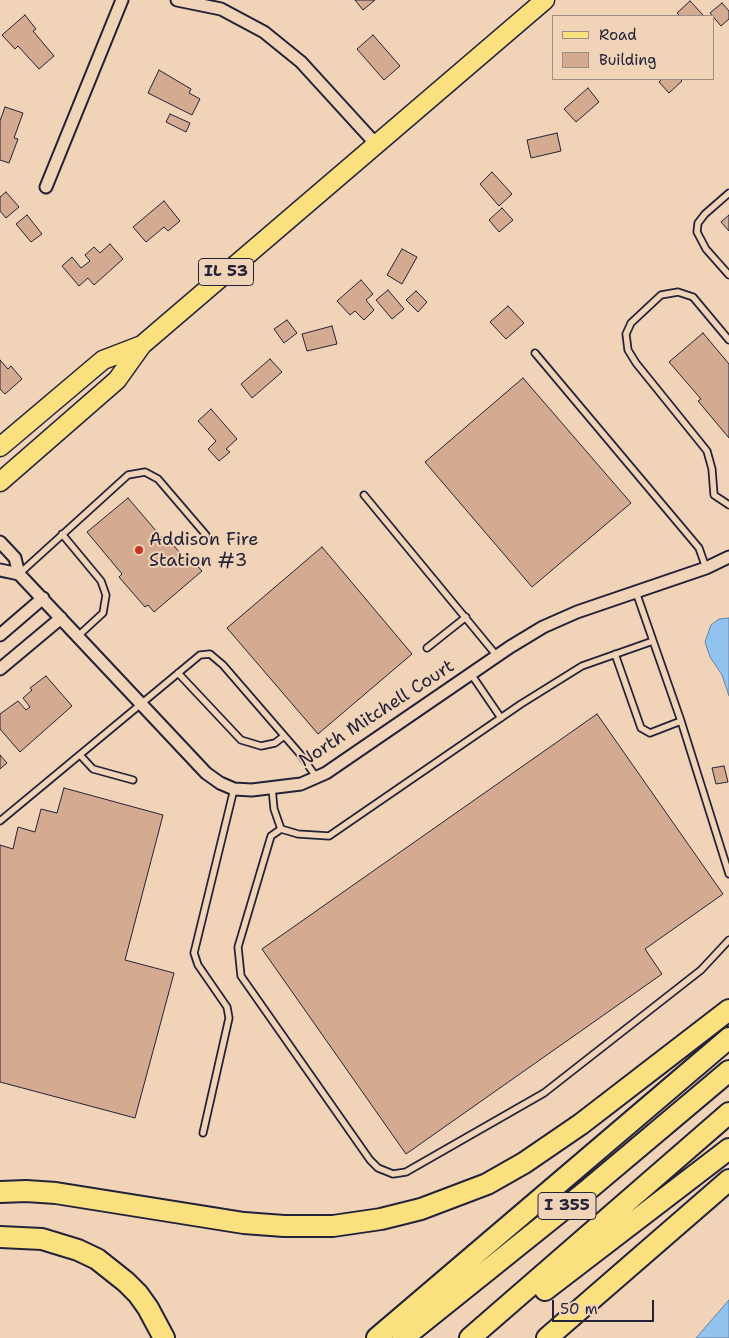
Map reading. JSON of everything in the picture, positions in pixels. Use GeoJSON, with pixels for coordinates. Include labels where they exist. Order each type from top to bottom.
{"type":"FeatureCollection","features":[{"type":"Feature","properties":{"kind":"highway"},"geometry":{"type":"LineString","coordinates":[[0,1192],[26,1190],[56,1193],[244,1223],[284,1226],[333,1226],[381,1219],[413,1211],[487,1184],[524,1163],[581,1124],[729,1010]]}},
{"type":"Feature","properties":{"kind":"highway"},"geometry":{"type":"LineString","coordinates":[[377,1338],[729,1038]]}},
{"type":"Feature","properties":{"kind":"highway","name":"I 355"},"geometry":{"type":"LineString","coordinates":[[403,1338],[590,1188],[729,1071]]}},
{"type":"Feature","properties":{"kind":"highway","name":"I 355"},"geometry":{"type":"LineString","coordinates":[[470,1338],[729,1113]]}},
{"type":"Feature","properties":{"kind":"highway"},"geometry":{"type":"LineString","coordinates":[[482,1338],[729,1149]]}},
{"type":"Feature","properties":{"kind":"highway"},"geometry":{"type":"LineString","coordinates":[[547,1338],[729,1180]]}},
{"type":"Feature","properties":{"kind":"highway"},"geometry":{"type":"LineString","coordinates":[[0,1237],[49,1240],[78,1250],[96,1259],[126,1282],[138,1294],[164,1338]]}},
{"type":"Feature","properties":{"kind":"main road","name":"IL 53"},"geometry":{"type":"LineString","coordinates":[[0,482],[117,380],[142,345],[545,0]]}},
{"type":"Feature","properties":{"kind":"main road","name":"IL 53"},"geometry":{"type":"LineString","coordinates":[[0,447],[103,360],[142,345]]}},
{"type":"Feature","properties":{"kind":"street"},"geometry":{"type":"LineString","coordinates":[[46,187],[122,0]]}},
{"type":"Feature","properties":{"kind":"street"},"geometry":{"type":"LineString","coordinates":[[178,0],[222,9],[264,32],[301,62],[376,143]]}},
{"type":"Feature","properties":{"kind":"street","name":"North Mitchell Court"},"geometry":{"type":"LineString","coordinates":[[0,542],[15,558],[19,574],[44,598],[206,773],[220,783],[234,789],[272,788],[301,784],[317,778],[543,627],[577,612],[706,568],[729,557]]}},
{"type":"Feature","properties":{"kind":"street"},"geometry":{"type":"LineString","coordinates":[[0,570],[19,574]]}},
{"type":"Feature","properties":{"kind":"street"},"geometry":{"type":"LineString","coordinates":[[0,635],[44,598]]}},
{"type":"Feature","properties":{"kind":"street"},"geometry":{"type":"LineString","coordinates":[[0,669],[61,618]]}},
{"type":"Feature","properties":{"kind":"lane"},"geometry":{"type":"LineString","coordinates":[[729,193],[704,214],[698,223],[697,232],[706,249],[729,275]]}},
{"type":"Feature","properties":{"kind":"lane"},"geometry":{"type":"LineString","coordinates":[[729,340],[693,297],[678,292],[661,295],[632,323],[626,334],[628,350],[636,363],[707,452],[712,469],[714,495],[729,505]]}},
{"type":"Feature","properties":{"kind":"lane"},"geometry":{"type":"LineString","coordinates":[[535,353],[699,548],[706,568]]}},
{"type":"Feature","properties":{"kind":"lane"},"geometry":{"type":"LineString","coordinates":[[19,574],[128,475],[145,472],[158,479],[206,535]]}},
{"type":"Feature","properties":{"kind":"lane"},"geometry":{"type":"LineString","coordinates":[[364,495],[497,656]]}},
{"type":"Feature","properties":{"kind":"lane"},"geometry":{"type":"LineString","coordinates":[[62,534],[101,581],[106,595],[104,613],[78,636]]}},
{"type":"Feature","properties":{"kind":"lane"},"geometry":{"type":"LineString","coordinates":[[636,592],[681,721],[729,874]]}},
{"type":"Feature","properties":{"kind":"lane"},"geometry":{"type":"LineString","coordinates":[[427,648],[466,617]]}},
{"type":"Feature","properties":{"kind":"lane"},"geometry":{"type":"LineString","coordinates":[[281,829],[298,834],[329,836],[500,718],[582,666],[653,641]]}},
{"type":"Feature","properties":{"kind":"lane"},"geometry":{"type":"LineString","coordinates":[[0,821],[200,655],[210,654],[223,665],[317,778]]}},
{"type":"Feature","properties":{"kind":"lane"},"geometry":{"type":"LineString","coordinates":[[615,654],[641,728],[650,733],[681,721]]}},
{"type":"Feature","properties":{"kind":"lane"},"geometry":{"type":"LineString","coordinates":[[178,673],[227,728],[241,740],[261,746],[275,743],[284,736]]}},
{"type":"Feature","properties":{"kind":"lane"},"geometry":{"type":"LineString","coordinates":[[470,674],[500,718]]}},
{"type":"Feature","properties":{"kind":"lane"},"geometry":{"type":"LineString","coordinates":[[80,755],[93,769],[133,780]]}},
{"type":"Feature","properties":{"kind":"lane"},"geometry":{"type":"LineString","coordinates":[[272,788],[274,809],[281,829]]}},
{"type":"Feature","properties":{"kind":"lane"},"geometry":{"type":"LineString","coordinates":[[202,1133],[229,1018],[226,1007],[198,965],[194,953],[234,789]]}},
{"type":"Feature","properties":{"kind":"lane"},"geometry":{"type":"LineString","coordinates":[[281,829],[271,836],[238,947],[241,976],[370,1160],[378,1168],[393,1174],[406,1172],[544,1093],[701,970],[729,940]]}},
{"type":"Feature","properties":{"kind":"water"},"geometry":{"type":"Polygon","coordinates":[[[729,618],[729,696],[722,675],[710,657],[705,642],[711,625],[719,619],[729,618]]]}},
{"type":"Feature","properties":{"kind":"water"},"geometry":{"type":"Polygon","coordinates":[[[729,1300],[729,1338],[696,1338],[729,1300]]]}},
{"type":"Feature","properties":{"kind":"building"},"geometry":{"type":"Polygon","coordinates":[[[355,0],[375,0],[363,10],[355,0]]]}},
{"type":"Feature","properties":{"kind":"building"},"geometry":{"type":"Polygon","coordinates":[[[690,1],[703,15],[679,15],[677,13],[690,1]]]}},
{"type":"Feature","properties":{"kind":"building"},"geometry":{"type":"Polygon","coordinates":[[[722,3],[729,11],[729,19],[721,26],[714,15],[710,13],[722,3]]]}},
{"type":"Feature","properties":{"kind":"building"},"geometry":{"type":"Polygon","coordinates":[[[25,15],[36,29],[33,31],[54,56],[39,69],[18,46],[15,49],[2,35],[25,15]]]}},
{"type":"Feature","properties":{"kind":"building"},"geometry":{"type":"Polygon","coordinates":[[[373,35],[400,66],[384,80],[357,49],[373,35]]]}},
{"type":"Feature","properties":{"kind":"building"},"geometry":{"type":"Polygon","coordinates":[[[159,70],[191,89],[189,93],[200,99],[192,115],[148,93],[159,70]]]}},
{"type":"Feature","properties":{"kind":"building"},"geometry":{"type":"Polygon","coordinates":[[[661,80],[682,81],[669,93],[659,82],[661,80]]]}},
{"type":"Feature","properties":{"kind":"building"},"geometry":{"type":"Polygon","coordinates":[[[588,88],[599,102],[576,122],[564,109],[588,88]]]}},
{"type":"Feature","properties":{"kind":"building"},"geometry":{"type":"Polygon","coordinates":[[[5,107],[23,113],[14,138],[18,139],[9,163],[0,160],[0,121],[5,107]]]}},
{"type":"Feature","properties":{"kind":"building"},"geometry":{"type":"Polygon","coordinates":[[[170,114],[190,123],[186,132],[166,122],[170,114]]]}},
{"type":"Feature","properties":{"kind":"building"},"geometry":{"type":"Polygon","coordinates":[[[557,133],[561,151],[531,158],[527,140],[557,133]]]}},
{"type":"Feature","properties":{"kind":"building"},"geometry":{"type":"Polygon","coordinates":[[[492,172],[512,194],[499,206],[480,184],[492,172]]]}},
{"type":"Feature","properties":{"kind":"building"},"geometry":{"type":"Polygon","coordinates":[[[6,192],[19,207],[6,218],[0,211],[0,197],[6,192]]]}},
{"type":"Feature","properties":{"kind":"building"},"geometry":{"type":"Polygon","coordinates":[[[164,201],[180,221],[168,231],[164,227],[146,242],[133,227],[164,201]]]}},
{"type":"Feature","properties":{"kind":"building"},"geometry":{"type":"Polygon","coordinates":[[[502,208],[513,220],[499,232],[489,220],[502,208]]]}},
{"type":"Feature","properties":{"kind":"building"},"geometry":{"type":"Polygon","coordinates":[[[27,215],[42,234],[31,242],[16,224],[27,215]]]}},
{"type":"Feature","properties":{"kind":"building"},"geometry":{"type":"Polygon","coordinates":[[[729,215],[729,231],[721,222],[729,215]]]}},
{"type":"Feature","properties":{"kind":"building"},"geometry":{"type":"Polygon","coordinates":[[[110,244],[123,259],[94,285],[88,278],[79,286],[62,266],[72,257],[81,268],[90,261],[85,255],[94,247],[100,253],[110,244]]]}},
{"type":"Feature","properties":{"kind":"building"},"geometry":{"type":"Polygon","coordinates":[[[402,249],[417,257],[402,284],[387,275],[402,249]]]}},
{"type":"Feature","properties":{"kind":"building"},"geometry":{"type":"Polygon","coordinates":[[[361,280],[373,294],[366,300],[374,310],[364,320],[355,311],[350,315],[337,301],[361,280]]]}},
{"type":"Feature","properties":{"kind":"building"},"geometry":{"type":"Polygon","coordinates":[[[388,290],[404,309],[392,319],[376,300],[388,290]]]}},
{"type":"Feature","properties":{"kind":"building"},"geometry":{"type":"Polygon","coordinates":[[[416,291],[427,302],[418,312],[406,300],[416,291]]]}},
{"type":"Feature","properties":{"kind":"building"},"geometry":{"type":"Polygon","coordinates":[[[508,306],[524,323],[506,339],[490,322],[508,306]]]}},
{"type":"Feature","properties":{"kind":"building"},"geometry":{"type":"Polygon","coordinates":[[[287,320],[297,333],[284,343],[274,329],[287,320]]]}},
{"type":"Feature","properties":{"kind":"building"},"geometry":{"type":"Polygon","coordinates":[[[332,326],[337,344],[307,351],[302,334],[332,326]]]}},
{"type":"Feature","properties":{"kind":"building"},"geometry":{"type":"Polygon","coordinates":[[[703,333],[729,364],[729,438],[698,401],[701,399],[669,362],[703,333]]]}},
{"type":"Feature","properties":{"kind":"building"},"geometry":{"type":"Polygon","coordinates":[[[270,359],[282,372],[252,398],[241,384],[270,359]]]}},
{"type":"Feature","properties":{"kind":"building"},"geometry":{"type":"Polygon","coordinates":[[[0,360],[8,369],[11,366],[22,379],[5,394],[0,389],[0,360]]]}},
{"type":"Feature","properties":{"kind":"building"},"geometry":{"type":"Polygon","coordinates":[[[523,378],[631,503],[532,587],[425,462],[523,378]]]}},
{"type":"Feature","properties":{"kind":"building"},"geometry":{"type":"Polygon","coordinates":[[[211,409],[237,439],[226,449],[230,452],[219,461],[208,449],[216,441],[198,421],[211,409]]]}},
{"type":"Feature","properties":{"kind":"building","name":"Addison Fire Station #3"},"geometry":{"type":"Polygon","coordinates":[[[128,498],[163,539],[166,537],[189,563],[192,560],[202,571],[154,612],[148,605],[145,607],[119,577],[122,574],[87,532],[128,498]]]}},
{"type":"Feature","properties":{"kind":"building"},"geometry":{"type":"Polygon","coordinates":[[[322,547],[412,654],[318,734],[227,628],[322,547]]]}},
{"type":"Feature","properties":{"kind":"building"},"geometry":{"type":"Polygon","coordinates":[[[46,676],[72,706],[20,752],[0,729],[0,714],[18,701],[26,710],[30,707],[23,698],[32,690],[30,688],[46,676]]]}},
{"type":"Feature","properties":{"kind":"building"},"geometry":{"type":"Polygon","coordinates":[[[597,714],[723,894],[645,949],[662,974],[406,1154],[262,949],[597,714]]]}},
{"type":"Feature","properties":{"kind":"building"},"geometry":{"type":"Polygon","coordinates":[[[0,755],[7,763],[0,769],[0,755]]]}},
{"type":"Feature","properties":{"kind":"building"},"geometry":{"type":"Polygon","coordinates":[[[724,766],[728,782],[716,784],[712,768],[724,766]]]}},
{"type":"Feature","properties":{"kind":"building"},"geometry":{"type":"Polygon","coordinates":[[[64,788],[163,815],[125,960],[174,973],[135,1118],[0,1082],[0,845],[13,849],[18,827],[35,832],[41,809],[57,813],[64,788]]]}},
{"type":"Feature","properties":{"kind":"place","name":"Addison Fire Station #3"},"geometry":{"type":"Point","coordinates":[139,550]}}]}
